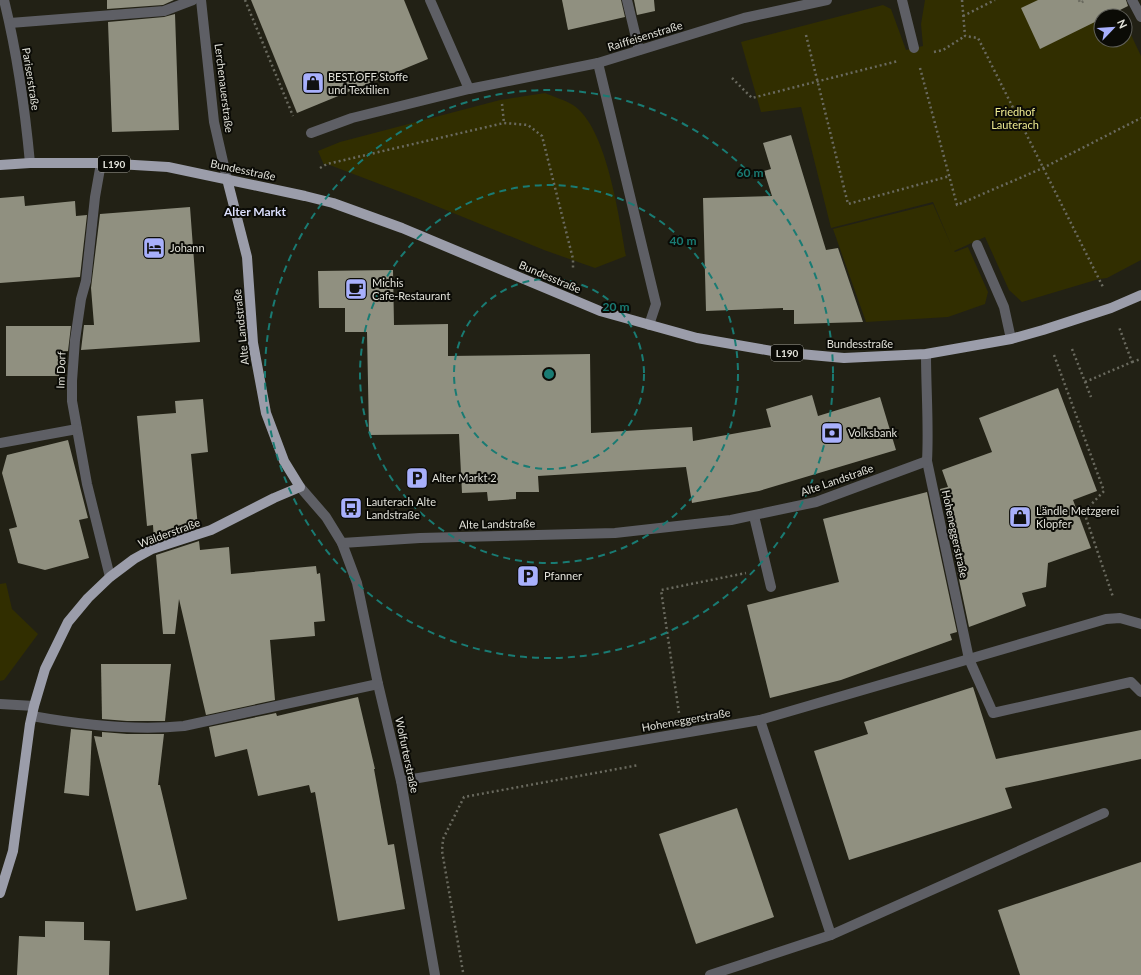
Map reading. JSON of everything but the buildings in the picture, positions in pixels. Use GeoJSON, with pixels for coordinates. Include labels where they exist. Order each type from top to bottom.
{"type":"FeatureCollection","features":[{"type":"Feature","properties":{"kind":"main road","name":"Bundesstraße"},"geometry":{"type":"LineString","coordinates":[[0,165],[30,163],[101,163],[168,167],[305,196],[333,203],[402,228],[600,311],[649,326],[697,338],[778,352],[844,358],[926,354],[1011,339],[1111,308],[1141,295]]}},
{"type":"Feature","properties":{"kind":"main road","name":"Alte Landstraße"},"geometry":{"type":"LineString","coordinates":[[226,179],[247,257],[253,343],[266,413],[284,461],[300,487]]}},
{"type":"Feature","properties":{"kind":"main road","name":"Wälderstraße"},"geometry":{"type":"LineString","coordinates":[[0,893],[13,851],[34,706],[46,669],[68,622],[88,598],[110,577],[134,559],[152,549],[211,530],[274,498],[300,487]]}},
{"type":"Feature","properties":{"kind":"street","name":"Pariserstraße"},"geometry":{"type":"LineString","coordinates":[[4,0],[10,23],[27,128],[30,163]]}},
{"type":"Feature","properties":{"kind":"street"},"geometry":{"type":"LineString","coordinates":[[10,23],[164,11],[193,0]]}},
{"type":"Feature","properties":{"kind":"street","name":"Lerchenauerstraße"},"geometry":{"type":"LineString","coordinates":[[201,0],[214,122],[226,179]]}},
{"type":"Feature","properties":{"kind":"street"},"geometry":{"type":"LineString","coordinates":[[430,0],[469,89]]}},
{"type":"Feature","properties":{"kind":"street"},"geometry":{"type":"LineString","coordinates":[[628,0],[639,50]]}},
{"type":"Feature","properties":{"kind":"street","name":"Raiffeisenstraße"},"geometry":{"type":"LineString","coordinates":[[311,133],[352,118],[469,89],[598,63],[744,18],[827,0]]}},
{"type":"Feature","properties":{"kind":"street"},"geometry":{"type":"LineString","coordinates":[[902,0],[916,52]]}},
{"type":"Feature","properties":{"kind":"street"},"geometry":{"type":"LineString","coordinates":[[1132,0],[1141,17]]}},
{"type":"Feature","properties":{"kind":"street"},"geometry":{"type":"LineString","coordinates":[[598,63],[625,170],[645,262],[656,304],[649,326]]}},
{"type":"Feature","properties":{"kind":"street","name":"Im Dorf"},"geometry":{"type":"LineString","coordinates":[[101,163],[94,203],[86,281],[81,299],[75,340],[72,401],[87,484],[110,577]]}},
{"type":"Feature","properties":{"kind":"street"},"geometry":{"type":"LineString","coordinates":[[977,245],[1004,307],[1011,339]]}},
{"type":"Feature","properties":{"kind":"street"},"geometry":{"type":"LineString","coordinates":[[926,354],[927,416],[929,437],[927,461]]}},
{"type":"Feature","properties":{"kind":"street"},"geometry":{"type":"LineString","coordinates":[[0,444],[77,428]]}},
{"type":"Feature","properties":{"kind":"street","name":"Alte Landstraße"},"geometry":{"type":"LineString","coordinates":[[300,487],[326,517],[342,543],[420,538],[615,533],[732,520],[816,502],[927,461]]}},
{"type":"Feature","properties":{"kind":"street","name":"Hoheneggerstraße"},"geometry":{"type":"LineString","coordinates":[[927,461],[969,658]]}},
{"type":"Feature","properties":{"kind":"street"},"geometry":{"type":"LineString","coordinates":[[754,516],[771,587]]}},
{"type":"Feature","properties":{"kind":"street","name":"Wolfurterstraße"},"geometry":{"type":"LineString","coordinates":[[342,543],[357,584],[378,684],[401,781],[435,975]]}},
{"type":"Feature","properties":{"kind":"street","name":"Hoheneggerstraße"},"geometry":{"type":"LineString","coordinates":[[401,781],[760,720],[1106,619],[1120,618],[1141,624]]}},
{"type":"Feature","properties":{"kind":"street"},"geometry":{"type":"LineString","coordinates":[[969,658],[993,713],[1131,682],[1141,692]]}},
{"type":"Feature","properties":{"kind":"street"},"geometry":{"type":"LineString","coordinates":[[32,716],[58,721],[104,725],[160,728],[184,726],[378,684]]}},
{"type":"Feature","properties":{"kind":"street"},"geometry":{"type":"LineString","coordinates":[[0,704],[34,706]]}},
{"type":"Feature","properties":{"kind":"street"},"geometry":{"type":"LineString","coordinates":[[760,720],[832,935]]}},
{"type":"Feature","properties":{"kind":"street"},"geometry":{"type":"LineString","coordinates":[[710,975],[832,935],[1104,813]]}},
{"type":"Feature","properties":{"kind":"path"},"geometry":{"type":"LineString","coordinates":[[245,0],[293,116]]}},
{"type":"Feature","properties":{"kind":"path"},"geometry":{"type":"LineString","coordinates":[[962,0],[965,36]]}},
{"type":"Feature","properties":{"kind":"path"},"geometry":{"type":"LineString","coordinates":[[963,16],[995,0]]}},
{"type":"Feature","properties":{"kind":"path"},"geometry":{"type":"LineString","coordinates":[[1079,0],[1080,3],[1086,0]]}},
{"type":"Feature","properties":{"kind":"path"},"geometry":{"type":"LineString","coordinates":[[806,35],[848,204],[950,176]]}},
{"type":"Feature","properties":{"kind":"path"},"geometry":{"type":"LineString","coordinates":[[732,78],[752,98],[818,82],[916,52],[942,50],[965,36],[978,38],[1103,287]]}},
{"type":"Feature","properties":{"kind":"path"},"geometry":{"type":"LineString","coordinates":[[916,52],[957,205],[1043,168],[1141,118]]}},
{"type":"Feature","properties":{"kind":"path"},"geometry":{"type":"LineString","coordinates":[[503,107],[504,123]]}},
{"type":"Feature","properties":{"kind":"path"},"geometry":{"type":"LineString","coordinates":[[320,168],[326,164],[504,123],[528,125],[542,136],[573,259],[574,269]]}},
{"type":"Feature","properties":{"kind":"path"},"geometry":{"type":"LineString","coordinates":[[1119,327],[1132,362]]}},
{"type":"Feature","properties":{"kind":"path"},"geometry":{"type":"LineString","coordinates":[[1072,349],[1091,398]]}},
{"type":"Feature","properties":{"kind":"path"},"geometry":{"type":"LineString","coordinates":[[1054,355],[1104,491],[1084,512],[1120,618]]}},
{"type":"Feature","properties":{"kind":"path"},"geometry":{"type":"LineString","coordinates":[[1085,382],[1141,359]]}},
{"type":"Feature","properties":{"kind":"path"},"geometry":{"type":"LineString","coordinates":[[682,733],[661,590],[766,569]]}},
{"type":"Feature","properties":{"kind":"path"},"geometry":{"type":"LineString","coordinates":[[463,972],[442,851],[443,839],[464,797],[639,765]]}},
{"type":"Feature","properties":{"kind":"green space","name":"Friedhof Lauterach"},"geometry":{"type":"Polygon","coordinates":[[[925,0],[1115,0],[1118,8],[1093,8],[1093,48],[1133,48],[1133,39],[1141,56],[1141,260],[1107,278],[1099,279],[1022,302],[1009,290],[985,237],[954,251],[955,252],[968,247],[988,292],[985,304],[948,317],[866,322],[833,229],[933,204],[952,247],[933,202],[831,228],[801,107],[761,112],[741,42],[883,5],[891,9],[906,50],[923,46],[921,24],[925,0]]]}},
{"type":"Feature","properties":{"kind":"green space"},"geometry":{"type":"Polygon","coordinates":[[[545,93],[573,105],[585,116],[595,133],[610,174],[626,256],[595,268],[544,250],[419,199],[327,164],[324,165],[318,151],[340,142],[500,100],[545,93]]]}},
{"type":"Feature","properties":{"kind":"green space"},"geometry":{"type":"Polygon","coordinates":[[[6,583],[12,609],[38,634],[4,680],[0,681],[0,584],[6,583]]]}},
{"type":"Feature","properties":{"kind":"place","name":"BEST.OFF Stoffe und Textilien"},"geometry":{"type":"Point","coordinates":[313,83]}},
{"type":"Feature","properties":{"kind":"place","name":"Johann"},"geometry":{"type":"Point","coordinates":[154,248]}},
{"type":"Feature","properties":{"kind":"place","name":"Michis Cafe-Restaurant"},"geometry":{"type":"Point","coordinates":[356,289]}},
{"type":"Feature","properties":{"kind":"place","name":"Volksbank"},"geometry":{"type":"Point","coordinates":[832,433]}},
{"type":"Feature","properties":{"kind":"place","name":"Alter Markt 2"},"geometry":{"type":"Point","coordinates":[417,478]}},
{"type":"Feature","properties":{"kind":"place","name":"Lauterach Alte Landstraße"},"geometry":{"type":"Point","coordinates":[351,508]}},
{"type":"Feature","properties":{"kind":"place","name":"Ländle Metzgerei Klopfer"},"geometry":{"type":"Point","coordinates":[1020,517]}},
{"type":"Feature","properties":{"kind":"place","name":"Pfanner"},"geometry":{"type":"Point","coordinates":[528,576]}},
{"type":"Feature","properties":{"kind":"district","name":"Alter Markt"},"geometry":{"type":"Point","coordinates":[255,212]}}]}
